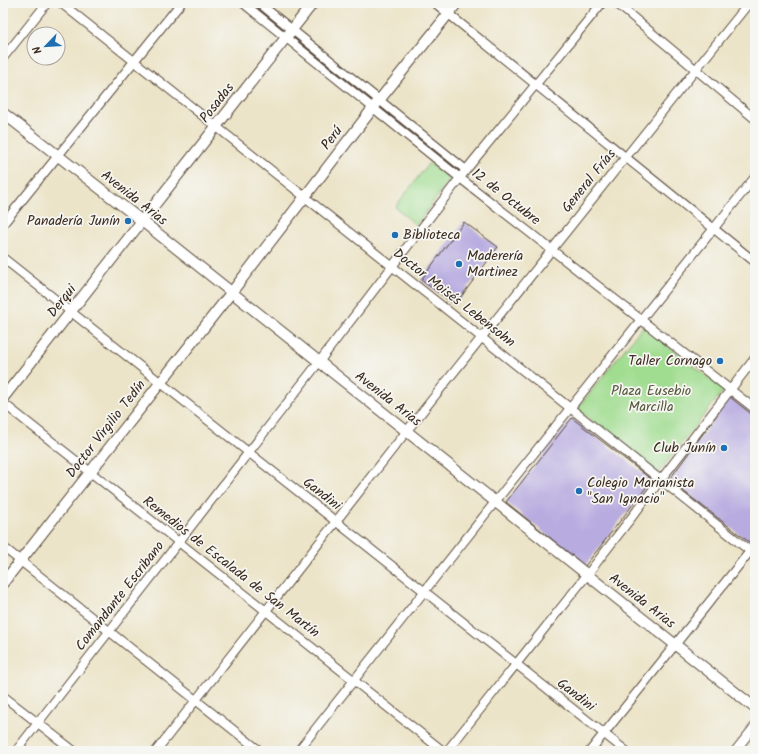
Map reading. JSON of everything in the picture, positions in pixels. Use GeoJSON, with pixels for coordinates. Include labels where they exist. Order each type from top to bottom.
{"type":"FeatureCollection","features":[{"type":"Feature","properties":{"kind":"main road","name":"Posadas"},"geometry":{"type":"LineString","coordinates":[[142,221],[313,3]]}},
{"type":"Feature","properties":{"kind":"main road","name":"Perú"},"geometry":{"type":"LineString","coordinates":[[231,292],[379,100],[458,3]]}},
{"type":"Feature","properties":{"kind":"main road","name":"Avenida Arias"},"geometry":{"type":"LineString","coordinates":[[3,113],[142,221],[755,708]]}},
{"type":"Feature","properties":{"kind":"main road","name":"Derqui"},"geometry":{"type":"LineString","coordinates":[[3,398],[142,221]]}},
{"type":"Feature","properties":{"kind":"main road","name":"Doctor Virgilio Tedín"},"geometry":{"type":"LineString","coordinates":[[3,583],[231,292]]}},
{"type":"Feature","properties":{"kind":"street"},"geometry":{"type":"LineString","coordinates":[[3,58],[47,3]]}},
{"type":"Feature","properties":{"kind":"street","name":"Doctor Moisés Lebensohn"},"geometry":{"type":"LineString","coordinates":[[61,3],[660,479],[753,550]]}},
{"type":"Feature","properties":{"kind":"street"},"geometry":{"type":"LineString","coordinates":[[3,224],[181,3]]}},
{"type":"Feature","properties":{"kind":"street","name":"12 de Octubre"},"geometry":{"type":"LineString","coordinates":[[243,3],[460,178],[755,409]]}},
{"type":"Feature","properties":{"kind":"street","name":"12 de Octubre"},"geometry":{"type":"LineString","coordinates":[[260,3],[466,170]]}},
{"type":"Feature","properties":{"kind":"street"},"geometry":{"type":"LineString","coordinates":[[435,3],[755,262]]}},
{"type":"Feature","properties":{"kind":"street","name":"Comandante Escribano"},"geometry":{"type":"LineString","coordinates":[[16,751],[319,362],[466,170],[602,3]]}},
{"type":"Feature","properties":{"kind":"street"},"geometry":{"type":"LineString","coordinates":[[616,3],[755,119]]}},
{"type":"Feature","properties":{"kind":"street","name":"General Frías"},"geometry":{"type":"LineString","coordinates":[[156,751],[551,249],[749,3]]}},
{"type":"Feature","properties":{"kind":"street"},"geometry":{"type":"LineString","coordinates":[[298,751],[755,177]]}},
{"type":"Feature","properties":{"kind":"street","name":"Gandini"},"geometry":{"type":"LineString","coordinates":[[3,258],[626,751]]}},
{"type":"Feature","properties":{"kind":"street"},"geometry":{"type":"LineString","coordinates":[[447,751],[587,575],[755,358]]}},
{"type":"Feature","properties":{"kind":"street","name":"Remedios de Escalada de San Martín"},"geometry":{"type":"LineString","coordinates":[[3,403],[443,751]]}},
{"type":"Feature","properties":{"kind":"street"},"geometry":{"type":"LineString","coordinates":[[3,548],[260,751]]}},
{"type":"Feature","properties":{"kind":"street"},"geometry":{"type":"LineString","coordinates":[[590,751],[753,550]]}},
{"type":"Feature","properties":{"kind":"street"},"geometry":{"type":"LineString","coordinates":[[3,696],[74,751]]}},
{"type":"Feature","properties":{"kind":"street"},"geometry":{"type":"LineString","coordinates":[[735,751],[755,726]]}},
{"type":"Feature","properties":{"kind":"green space"},"geometry":{"type":"Polygon","coordinates":[[[429,163],[450,179],[416,225],[395,207],[429,163]]]}},
{"type":"Feature","properties":{"kind":"green space","name":"Plaza Eusebio Marcilla"},"geometry":{"type":"Polygon","coordinates":[[[643,326],[724,390],[658,473],[577,409],[643,326]]]}},
{"type":"Feature","properties":{"kind":"building","name":"Maderería Martinez"},"geometry":{"type":"Polygon","coordinates":[[[464,222],[498,247],[455,305],[421,280],[464,222]]]}},
{"type":"Feature","properties":{"kind":"building","name":"Club Junín"},"geometry":{"type":"Polygon","coordinates":[[[730,397],[755,417],[755,535],[749,542],[669,480],[730,397]]]}},
{"type":"Feature","properties":{"kind":"building","name":"Colegio Marianista \"San Ignacio\""},"geometry":{"type":"Polygon","coordinates":[[[572,418],[652,480],[585,566],[506,502],[572,418]]]}},
{"type":"Feature","properties":{"kind":"place","name":"Panadería Junín"},"geometry":{"type":"Point","coordinates":[128,221]}},
{"type":"Feature","properties":{"kind":"place","name":"Biblioteca"},"geometry":{"type":"Point","coordinates":[395,235]}},
{"type":"Feature","properties":{"kind":"place","name":"Maderería Martinez"},"geometry":{"type":"Point","coordinates":[459,264]}},
{"type":"Feature","properties":{"kind":"place","name":"Taller Cornago"},"geometry":{"type":"Point","coordinates":[720,361]}},
{"type":"Feature","properties":{"kind":"place","name":"Club Junín"},"geometry":{"type":"Point","coordinates":[724,448]}},
{"type":"Feature","properties":{"kind":"place","name":"Colegio Marianista \"San Ignacio\""},"geometry":{"type":"Point","coordinates":[579,491]}}]}
